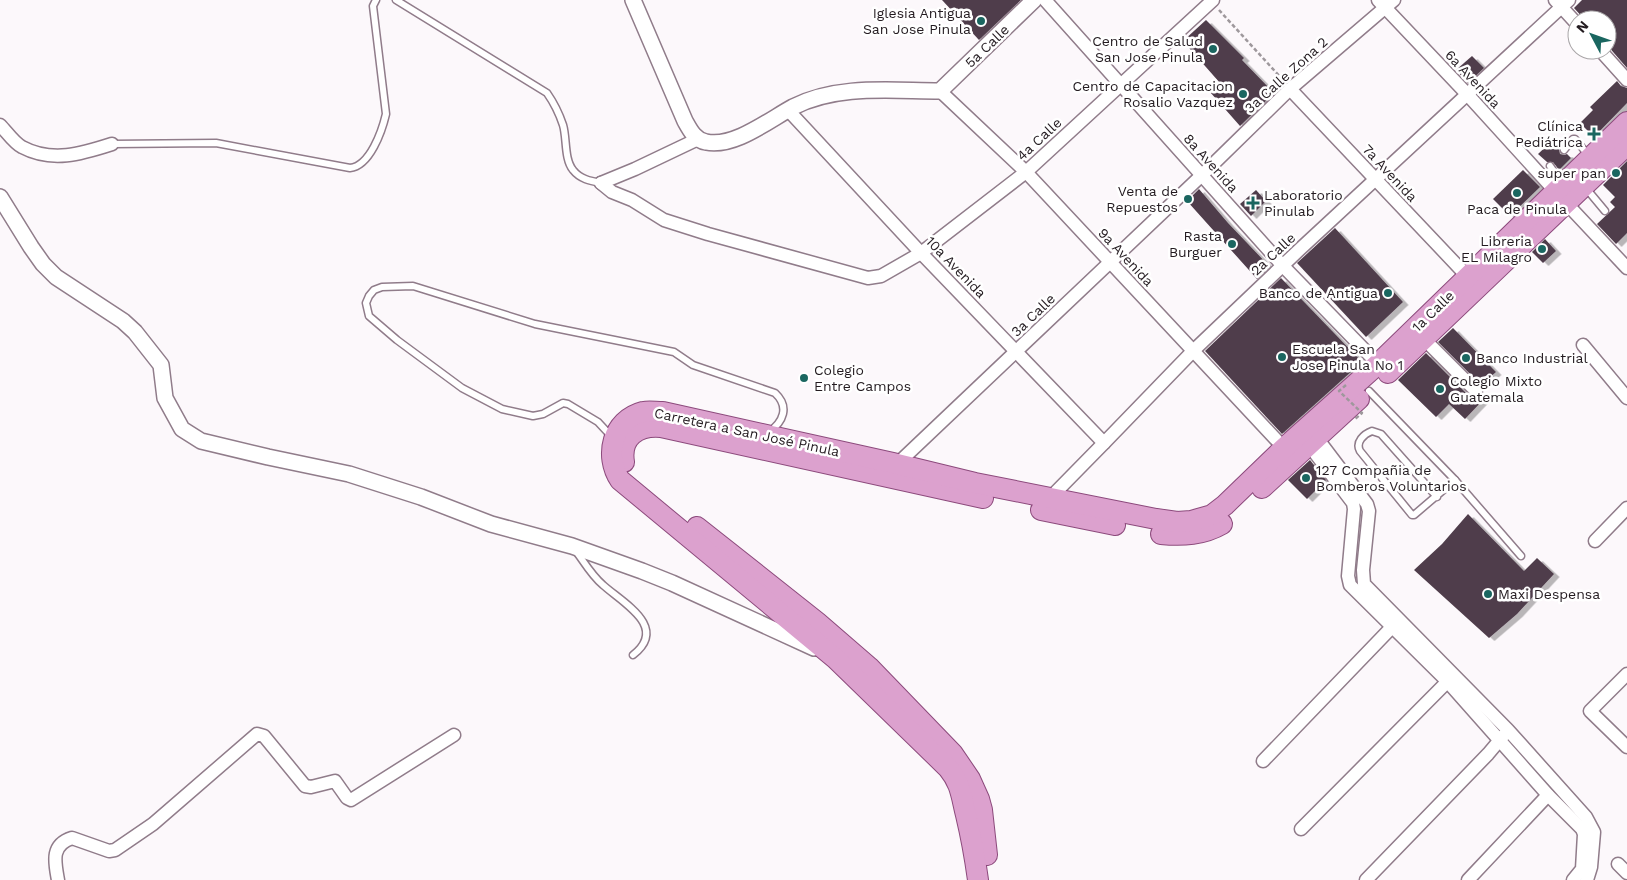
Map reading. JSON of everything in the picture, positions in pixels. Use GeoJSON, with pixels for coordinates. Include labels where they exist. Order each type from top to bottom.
{"type":"FeatureCollection","features":[{"type":"Feature","properties":{"kind":"main road","name":"1a Calle"},"geometry":{"type":"LineString","coordinates":[[1239,501],[1284,448],[1383,369],[1561,192],[1590,157],[1627,122]]}},
{"type":"Feature","properties":{"kind":"main road","name":"1a Calle"},"geometry":{"type":"LineString","coordinates":[[1419,333],[1468,277],[1561,192],[1584,186],[1627,145]]}},
{"type":"Feature","properties":{"kind":"main road","name":"1a Calle"},"geometry":{"type":"LineString","coordinates":[[1239,501],[1313,441],[1368,391],[1383,369]]}},
{"type":"Feature","properties":{"kind":"main road","name":"Carretera a San José Pinula"},"geometry":{"type":"LineString","coordinates":[[614,439],[619,428],[642,412],[663,412],[764,434],[892,470],[972,496],[1152,533],[1172,535],[1190,535],[1211,530],[1225,522],[1239,501]]}},
{"type":"Feature","properties":{"kind":"main road","name":"Carretera a San José Pinula"},"geometry":{"type":"LineString","coordinates":[[990,880],[982,810],[970,779],[953,754],[869,667],[818,622],[630,474],[623,454],[626,443],[635,432],[646,428],[661,427],[892,470],[975,483],[1156,519],[1184,522],[1212,515],[1222,508],[1239,501]]}},
{"type":"Feature","properties":{"kind":"main road"},"geometry":{"type":"LineString","coordinates":[[614,439],[612,461],[614,470],[620,480],[836,659],[954,775],[962,794],[972,839],[978,880]]}},
{"type":"Feature","properties":{"kind":"street"},"geometry":{"type":"LineString","coordinates":[[633,0],[685,121],[698,139],[706,143],[731,141],[788,110],[813,99],[854,90],[940,91]]}},
{"type":"Feature","properties":{"kind":"street","name":"5a Calle"},"geometry":{"type":"LineString","coordinates":[[940,91],[1034,0]]}},
{"type":"Feature","properties":{"kind":"street","name":"8a Avenida"},"geometry":{"type":"LineString","coordinates":[[1045,0],[1282,265],[1383,369]]}},
{"type":"Feature","properties":{"kind":"street","name":"4a Calle"},"geometry":{"type":"LineString","coordinates":[[601,183],[612,192],[632,200],[664,220],[868,278],[882,276],[921,252],[1026,172],[1212,1]]}},
{"type":"Feature","properties":{"kind":"street","name":"2a Calle"},"geometry":{"type":"LineString","coordinates":[[1050,498],[1193,351],[1282,265],[1467,94],[1562,2]]}},
{"type":"Feature","properties":{"kind":"street","name":"3a Calle Zona 2"},"geometry":{"type":"LineString","coordinates":[[1202,175],[1290,89],[1386,3]]}},
{"type":"Feature","properties":{"kind":"street","name":"6a Avenida"},"geometry":{"type":"LineString","coordinates":[[1386,3],[1467,94],[1561,192],[1627,268]]}},
{"type":"Feature","properties":{"kind":"street"},"geometry":{"type":"LineString","coordinates":[[1609,60],[1627,80]]}},
{"type":"Feature","properties":{"kind":"street","name":"7a Avenida"},"geometry":{"type":"LineString","coordinates":[[1290,89],[1468,277]]}},
{"type":"Feature","properties":{"kind":"street","name":"9a Avenida"},"geometry":{"type":"LineString","coordinates":[[940,91],[1026,172],[1284,448]]}},
{"type":"Feature","properties":{"kind":"street","name":"10a Avenida"},"geometry":{"type":"LineString","coordinates":[[788,110],[1104,443]]}},
{"type":"Feature","properties":{"kind":"street"},"geometry":{"type":"LineString","coordinates":[[0,125],[20,146],[48,157],[84,153],[112,144]]}},
{"type":"Feature","properties":{"kind":"street"},"geometry":{"type":"LineString","coordinates":[[601,183],[698,139]]}},
{"type":"Feature","properties":{"kind":"street","name":"3a Calle"},"geometry":{"type":"LineString","coordinates":[[892,470],[1202,175]]}},
{"type":"Feature","properties":{"kind":"street"},"geometry":{"type":"LineString","coordinates":[[0,197],[20,231],[43,264],[56,277],[123,321],[135,332],[161,365],[165,398],[182,429],[201,441],[349,474],[421,497],[491,524],[572,546],[672,583],[783,632],[836,659]]}},
{"type":"Feature","properties":{"kind":"street"},"geometry":{"type":"LineString","coordinates":[[1419,333],[1476,391]]}},
{"type":"Feature","properties":{"kind":"street"},"geometry":{"type":"LineString","coordinates":[[1583,345],[1627,398]]}},
{"type":"Feature","properties":{"kind":"street"},"geometry":{"type":"LineString","coordinates":[[1313,441],[1353,503],[1348,576],[1350,585],[1392,627],[1451,678]]}},
{"type":"Feature","properties":{"kind":"street"},"geometry":{"type":"LineString","coordinates":[[1313,441],[1367,504],[1369,512],[1363,570],[1364,584],[1504,735],[1550,778],[1584,815],[1594,830],[1591,867],[1587,880]]}},
{"type":"Feature","properties":{"kind":"street"},"geometry":{"type":"LineString","coordinates":[[1595,541],[1627,508]]}},
{"type":"Feature","properties":{"kind":"street"},"geometry":{"type":"LineString","coordinates":[[1263,761],[1392,627]]}},
{"type":"Feature","properties":{"kind":"street"},"geometry":{"type":"LineString","coordinates":[[1627,674],[1590,711],[1627,747]]}},
{"type":"Feature","properties":{"kind":"street"},"geometry":{"type":"LineString","coordinates":[[1301,829],[1451,678]]}},
{"type":"Feature","properties":{"kind":"street"},"geometry":{"type":"LineString","coordinates":[[58,880],[54,861],[60,846],[66,840],[72,838],[109,851],[115,850],[153,824],[257,734],[264,736],[306,786],[311,787],[335,781],[350,800],[454,735]]}},
{"type":"Feature","properties":{"kind":"street"},"geometry":{"type":"LineString","coordinates":[[1504,735],[1548,795],[1582,829],[1584,834],[1582,869],[1573,880]]}},
{"type":"Feature","properties":{"kind":"street"},"geometry":{"type":"LineString","coordinates":[[1366,880],[1504,735]]}},
{"type":"Feature","properties":{"kind":"street"},"geometry":{"type":"LineString","coordinates":[[1468,880],[1548,795]]}},
{"type":"Feature","properties":{"kind":"street"},"geometry":{"type":"LineString","coordinates":[[1618,864],[1627,873]]}},
{"type":"Feature","properties":{"kind":"lane"},"geometry":{"type":"LineString","coordinates":[[112,144],[216,143],[350,168],[361,165],[369,156],[386,114],[372,6],[376,0]]}},
{"type":"Feature","properties":{"kind":"lane"},"geometry":{"type":"LineString","coordinates":[[396,0],[546,94],[553,102],[562,124],[572,170],[585,180],[601,183]]}},
{"type":"Feature","properties":{"kind":"lane"},"geometry":{"type":"LineString","coordinates":[[1564,150],[1575,139],[1590,157]]}},
{"type":"Feature","properties":{"kind":"lane"},"geometry":{"type":"LineString","coordinates":[[1550,166],[1561,192]]}},
{"type":"Feature","properties":{"kind":"lane"},"geometry":{"type":"LineString","coordinates":[[1584,186],[1605,212]]}},
{"type":"Feature","properties":{"kind":"lane"},"geometry":{"type":"LineString","coordinates":[[614,439],[598,422],[568,404],[563,403],[543,414],[533,416],[502,409],[462,388],[397,340],[369,316],[366,303],[369,296],[374,290],[382,287],[412,286],[535,324],[674,352],[693,365],[775,393],[783,405],[783,415],[778,425],[764,434]]}},
{"type":"Feature","properties":{"kind":"lane"},"geometry":{"type":"LineString","coordinates":[[1368,391],[1455,480],[1521,556]]}},
{"type":"Feature","properties":{"kind":"lane"},"geometry":{"type":"LineString","coordinates":[[1436,497],[1381,434],[1372,431],[1363,436],[1358,443],[1360,451],[1412,515],[1414,515],[1436,497],[1455,480]]}},
{"type":"Feature","properties":{"kind":"lane"},"geometry":{"type":"LineString","coordinates":[[572,546],[601,584],[634,611],[645,623],[647,634],[645,643],[633,654]]}},
{"type":"Feature","properties":{"kind":"path"},"geometry":{"type":"LineString","coordinates":[[1212,1],[1290,89]]}},
{"type":"Feature","properties":{"kind":"path"},"geometry":{"type":"LineString","coordinates":[[1346,385],[1339,391],[1362,412],[1354,418]]}},
{"type":"Feature","properties":{"kind":"building","name":"Iglesia Antigua San Jose Pinula"},"geometry":{"type":"Polygon","coordinates":[[[942,0],[1021,0],[979,40],[942,0]]]}},
{"type":"Feature","properties":{"kind":"building"},"geometry":{"type":"Polygon","coordinates":[[[1582,0],[1627,0],[1627,68],[1617,56],[1617,10],[1576,10],[1574,8],[1582,0]]]}},
{"type":"Feature","properties":{"kind":"building"},"geometry":{"type":"Polygon","coordinates":[[[1206,20],[1244,58],[1242,60],[1274,93],[1240,126],[1210,92],[1220,83],[1183,41],[1206,20]]]}},
{"type":"Feature","properties":{"kind":"building"},"geometry":{"type":"Polygon","coordinates":[[[1472,56],[1484,68],[1468,83],[1456,70],[1472,56]]]}},
{"type":"Feature","properties":{"kind":"building"},"geometry":{"type":"Polygon","coordinates":[[[1617,81],[1621,86],[1627,88],[1627,103],[1594,137],[1580,123],[1593,110],[1590,107],[1617,81]]]}},
{"type":"Feature","properties":{"kind":"building"},"geometry":{"type":"Polygon","coordinates":[[[1554,139],[1560,146],[1560,154],[1567,154],[1571,158],[1559,170],[1553,162],[1547,162],[1538,154],[1554,139]]]}},
{"type":"Feature","properties":{"kind":"building"},"geometry":{"type":"Polygon","coordinates":[[[1627,161],[1627,233],[1616,244],[1597,224],[1615,207],[1610,202],[1615,197],[1603,185],[1627,161]]]}},
{"type":"Feature","properties":{"kind":"building","name":"Paca de Pinula"},"geometry":{"type":"Polygon","coordinates":[[[1523,170],[1540,187],[1510,216],[1493,199],[1523,170]]]}},
{"type":"Feature","properties":{"kind":"building"},"geometry":{"type":"Polygon","coordinates":[[[1199,189],[1270,267],[1257,279],[1187,201],[1199,189]]]}},
{"type":"Feature","properties":{"kind":"building","name":"Laboratorio Pinulab"},"geometry":{"type":"Polygon","coordinates":[[[1256,190],[1266,201],[1251,216],[1240,204],[1256,190]]]}},
{"type":"Feature","properties":{"kind":"building"},"geometry":{"type":"Polygon","coordinates":[[[1335,228],[1403,302],[1366,337],[1297,263],[1335,228]]]}},
{"type":"Feature","properties":{"kind":"building","name":"Libreria EL Milagro"},"geometry":{"type":"Polygon","coordinates":[[[1545,239],[1556,251],[1543,263],[1532,252],[1545,239]]]}},
{"type":"Feature","properties":{"kind":"building","name":"Escuela San Jose Pinula No 1"},"geometry":{"type":"Polygon","coordinates":[[[1281,278],[1362,362],[1282,434],[1205,351],[1281,278]]]}},
{"type":"Feature","properties":{"kind":"building","name":"Banco Industrial"},"geometry":{"type":"Polygon","coordinates":[[[1453,328],[1496,372],[1481,385],[1438,342],[1453,328]]]}},
{"type":"Feature","properties":{"kind":"building","name":"Colegio Mixto Guatemala"},"geometry":{"type":"Polygon","coordinates":[[[1426,353],[1470,397],[1474,399],[1481,397],[1484,399],[1465,419],[1449,404],[1436,417],[1398,380],[1426,353]]]}},
{"type":"Feature","properties":{"kind":"building","name":"127 Compañia de Bomberos Voluntarios"},"geometry":{"type":"Polygon","coordinates":[[[1310,460],[1326,480],[1307,499],[1288,480],[1310,460]]]}},
{"type":"Feature","properties":{"kind":"building","name":"Maxi Despensa"},"geometry":{"type":"Polygon","coordinates":[[[1468,514],[1524,571],[1537,558],[1554,574],[1517,614],[1489,638],[1414,570],[1442,544],[1468,514]]]}},
{"type":"Feature","properties":{"kind":"place","name":"Iglesia Antigua San Jose Pinula"},"geometry":{"type":"Point","coordinates":[981,21]}},
{"type":"Feature","properties":{"kind":"place","name":"Centro de Salud San Jose Pinula"},"geometry":{"type":"Point","coordinates":[1213,49]}},
{"type":"Feature","properties":{"kind":"place","name":"Centro de Capacitacion Rosalio Vazquez"},"geometry":{"type":"Point","coordinates":[1243,94]}},
{"type":"Feature","properties":{"kind":"place","name":"Clínica Pediátrica"},"geometry":{"type":"Point","coordinates":[1594,134]}},
{"type":"Feature","properties":{"kind":"place","name":"super pan"},"geometry":{"type":"Point","coordinates":[1616,173]}},
{"type":"Feature","properties":{"kind":"place","name":"Paca de Pinula"},"geometry":{"type":"Point","coordinates":[1517,193]}},
{"type":"Feature","properties":{"kind":"place","name":"Venta de Repuestos"},"geometry":{"type":"Point","coordinates":[1188,199]}},
{"type":"Feature","properties":{"kind":"place","name":"Laboratorio Pinulab"},"geometry":{"type":"Point","coordinates":[1253,203]}},
{"type":"Feature","properties":{"kind":"place","name":"Rasta Burguer"},"geometry":{"type":"Point","coordinates":[1232,244]}},
{"type":"Feature","properties":{"kind":"place","name":"Libreria EL Milagro"},"geometry":{"type":"Point","coordinates":[1542,249]}},
{"type":"Feature","properties":{"kind":"place","name":"Banco de Antigua"},"geometry":{"type":"Point","coordinates":[1388,293]}},
{"type":"Feature","properties":{"kind":"place","name":"Escuela San Jose Pinula No 1"},"geometry":{"type":"Point","coordinates":[1282,357]}},
{"type":"Feature","properties":{"kind":"place","name":"Banco Industrial"},"geometry":{"type":"Point","coordinates":[1466,358]}},
{"type":"Feature","properties":{"kind":"place","name":"Colegio Entre Campos"},"geometry":{"type":"Point","coordinates":[804,378]}},
{"type":"Feature","properties":{"kind":"place","name":"Colegio Mixto Guatemala"},"geometry":{"type":"Point","coordinates":[1440,389]}},
{"type":"Feature","properties":{"kind":"place","name":"127 Compañia de Bomberos Voluntarios"},"geometry":{"type":"Point","coordinates":[1306,478]}},
{"type":"Feature","properties":{"kind":"place","name":"Maxi Despensa"},"geometry":{"type":"Point","coordinates":[1488,594]}}]}
